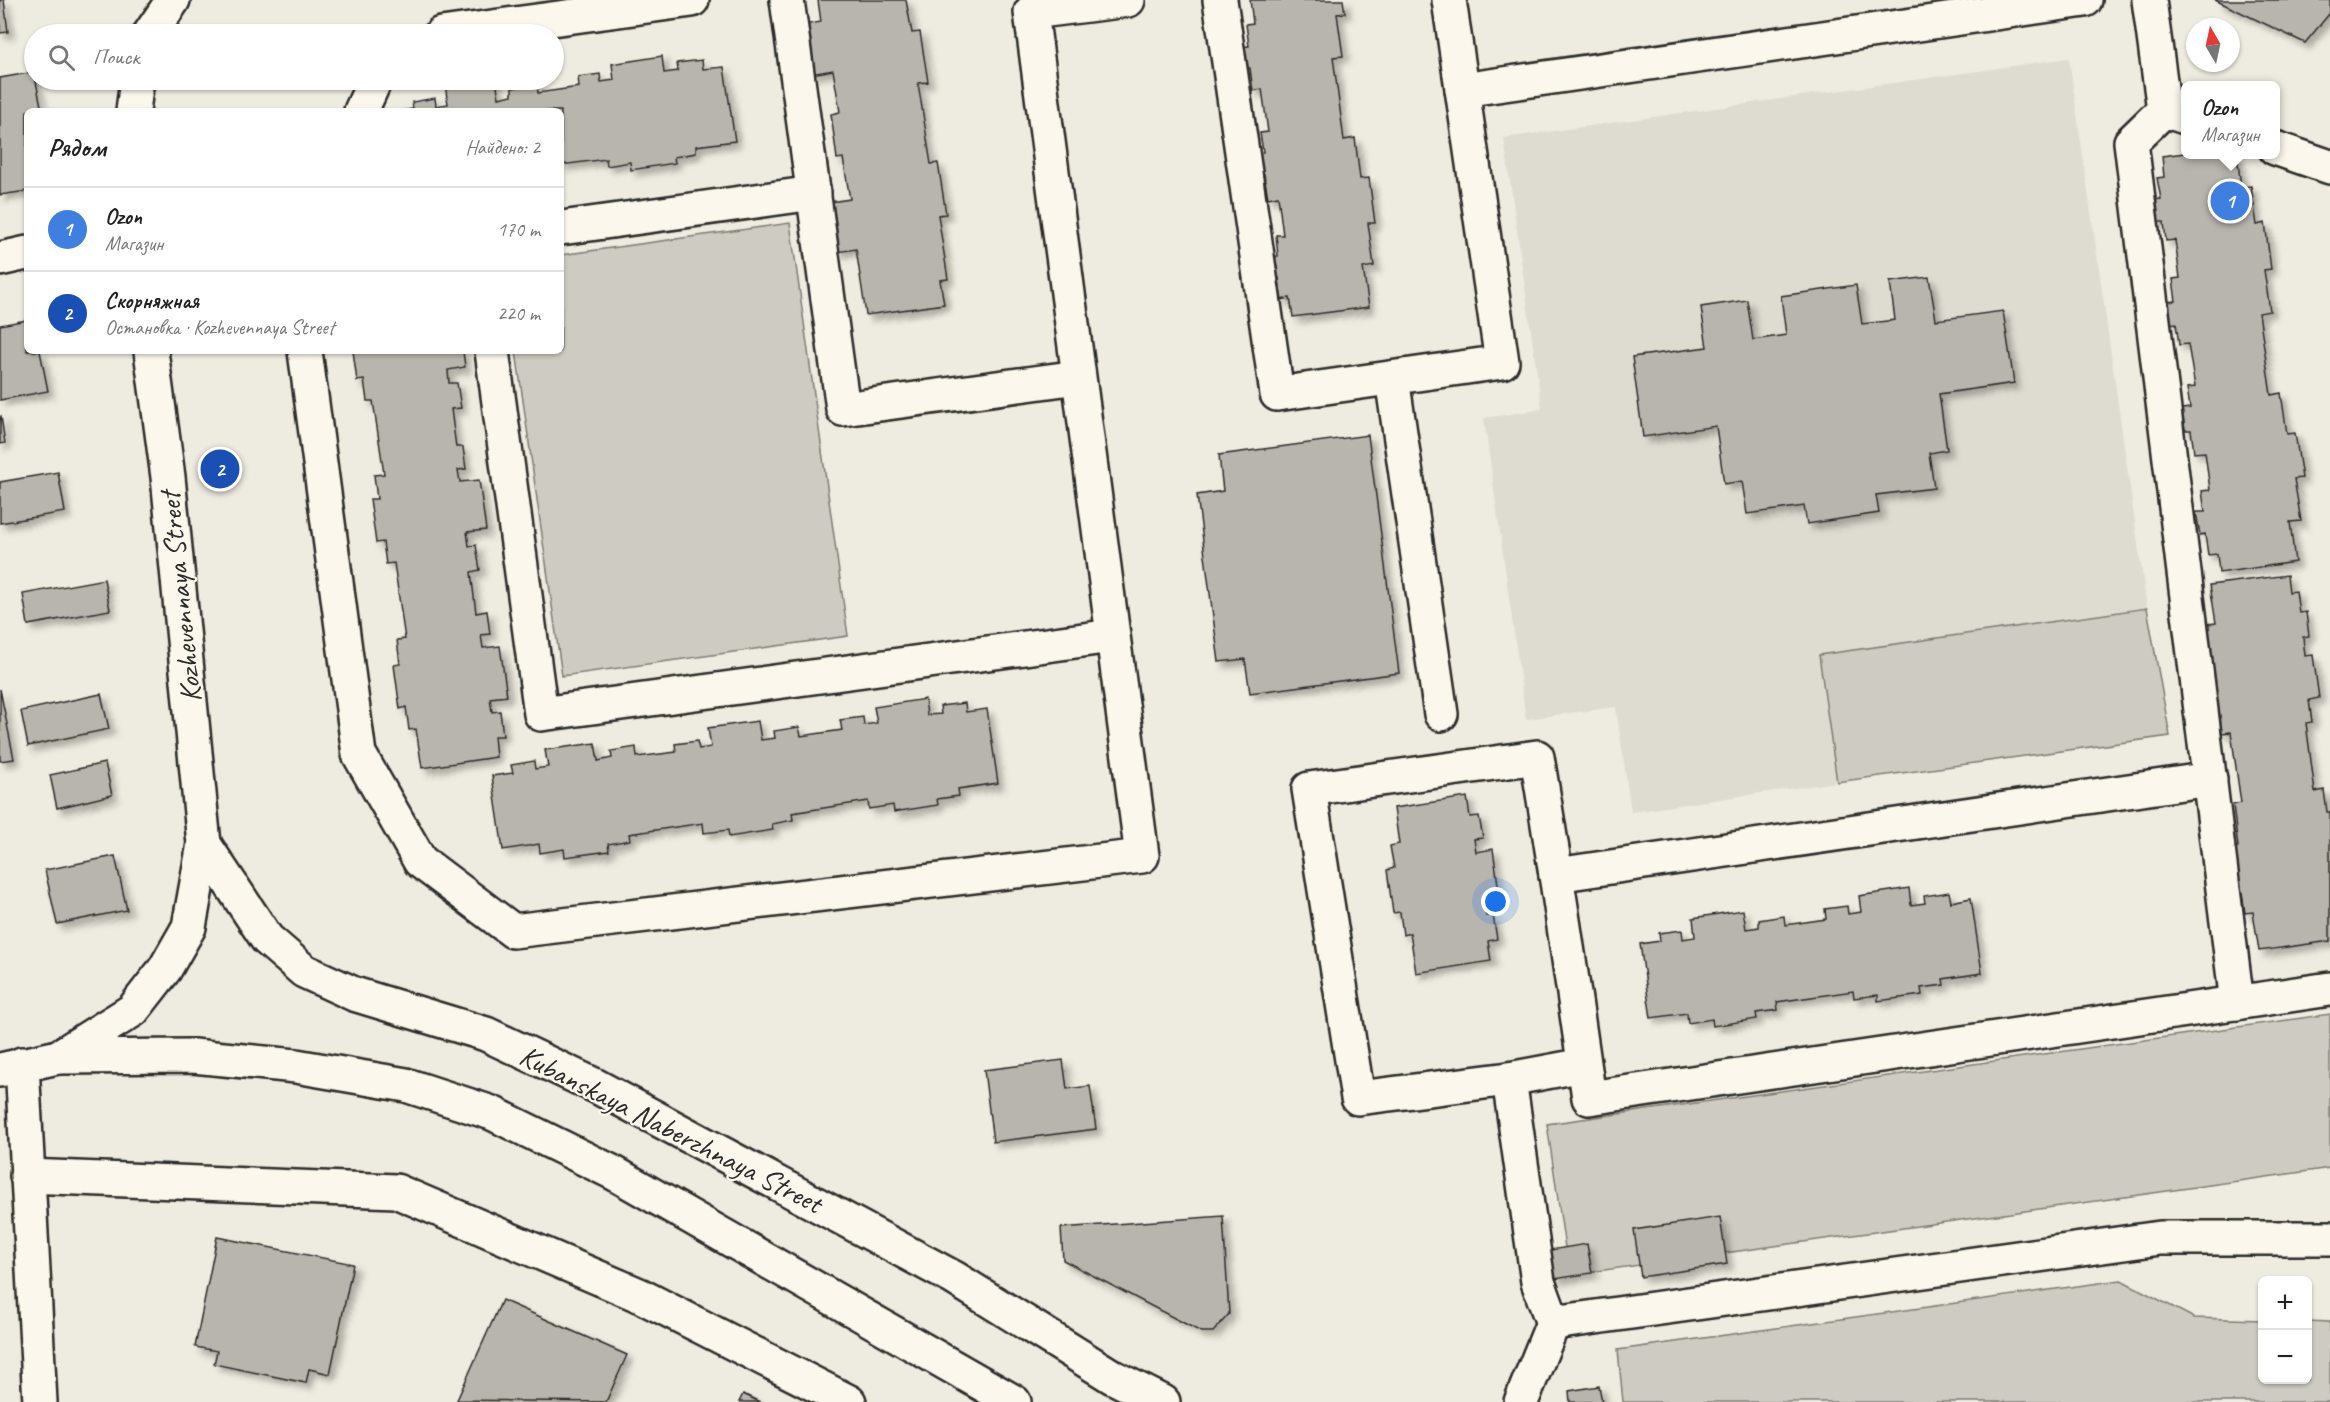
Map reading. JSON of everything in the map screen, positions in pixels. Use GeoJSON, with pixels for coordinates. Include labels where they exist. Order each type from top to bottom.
{"type":"FeatureCollection","features":[{"type":"Feature","properties":{"kind":"main road"},"geometry":{"type":"LineString","coordinates":[[156,24],[172,0]]}},
{"type":"Feature","properties":{"kind":"main road"},"geometry":{"type":"LineString","coordinates":[[515,24],[692,0]]}},
{"type":"Feature","properties":{"kind":"main road"},"geometry":{"type":"LineString","coordinates":[[787,0],[843,409],[1078,377]]}},
{"type":"Feature","properties":{"kind":"main road"},"geometry":{"type":"LineString","coordinates":[[305,354],[360,754],[420,861],[513,931],[1142,856],[1031,12],[1128,0]]}},
{"type":"Feature","properties":{"kind":"main road"},"geometry":{"type":"LineString","coordinates":[[1220,0],[1277,394],[1502,362],[1449,0]]}},
{"type":"Feature","properties":{"kind":"main road"},"geometry":{"type":"LineString","coordinates":[[1462,90],[2085,0]]}},
{"type":"Feature","properties":{"kind":"main road"},"geometry":{"type":"LineString","coordinates":[[2149,0],[2174,113],[2132,142],[2237,1002]]}},
{"type":"Feature","properties":{"kind":"main road"},"geometry":{"type":"LineString","coordinates":[[362,108],[370,90]]}},
{"type":"Feature","properties":{"kind":"main road"},"geometry":{"type":"LineString","coordinates":[[2280,150],[2330,167]]}},
{"type":"Feature","properties":{"kind":"main road"},"geometry":{"type":"LineString","coordinates":[[564,228],[814,193]]}},
{"type":"Feature","properties":{"kind":"main road"},"geometry":{"type":"LineString","coordinates":[[0,259],[24,254]]}},
{"type":"Feature","properties":{"kind":"main road","name":"Kozhevennaya Street"},"geometry":{"type":"LineString","coordinates":[[151,354],[168,477],[204,844]]}},
{"type":"Feature","properties":{"kind":"main road"},"geometry":{"type":"LineString","coordinates":[[492,354],[542,714],[1112,636]]}},
{"type":"Feature","properties":{"kind":"main road"},"geometry":{"type":"LineString","coordinates":[[1392,378],[1441,714]]}},
{"type":"Feature","properties":{"kind":"main road"},"geometry":{"type":"LineString","coordinates":[[1584,1065],[1509,1079],[1358,1098],[1310,789],[1537,758],[1556,875],[1589,1098],[2330,989]]}},
{"type":"Feature","properties":{"kind":"main road"},"geometry":{"type":"LineString","coordinates":[[1556,875],[2210,779]]}},
{"type":"Feature","properties":{"kind":"main road"},"geometry":{"type":"LineString","coordinates":[[58,1057],[133,1010],[165,969],[189,927],[204,844]]}},
{"type":"Feature","properties":{"kind":"main road","name":"Kubanskaya Naberzhnaya Street"},"geometry":{"type":"LineString","coordinates":[[204,844],[267,939],[304,971],[354,994],[486,1034],[596,1086],[954,1278],[1113,1377],[1163,1402]]}},
{"type":"Feature","properties":{"kind":"main road"},"geometry":{"type":"LineString","coordinates":[[40,1402],[27,1176],[11,1067],[58,1057],[194,1056],[296,1066],[406,1085],[492,1113],[614,1173],[1014,1402]]}},
{"type":"Feature","properties":{"kind":"main road"},"geometry":{"type":"LineString","coordinates":[[1509,1079],[1538,1282],[1553,1323],[1521,1402]]}},
{"type":"Feature","properties":{"kind":"main road"},"geometry":{"type":"LineString","coordinates":[[27,1176],[396,1191],[639,1295],[849,1402]]}},
{"type":"Feature","properties":{"kind":"main road"},"geometry":{"type":"LineString","coordinates":[[1553,1323],[2160,1238],[2330,1238]]}},
{"type":"Feature","properties":{"kind":"shaded area"},"geometry":{"type":"Polygon","coordinates":[[[2069,58],[2147,608],[1820,655],[1837,782],[1631,812],[1616,707],[1526,719],[1484,418],[1542,409],[1504,138],[2069,58]]]}},
{"type":"Feature","properties":{"kind":"shaded area"},"geometry":{"type":"Polygon","coordinates":[[[790,223],[848,636],[562,676],[516,354],[564,354],[564,255],[790,223]]]}},
{"type":"Feature","properties":{"kind":"shaded area"},"geometry":{"type":"Polygon","coordinates":[[[2147,608],[2170,736],[1837,782],[1819,655],[2147,608]]]}},
{"type":"Feature","properties":{"kind":"shaded area"},"geometry":{"type":"Polygon","coordinates":[[[2330,1014],[2330,1168],[1569,1275],[1547,1124],[2330,1014]]]}},
{"type":"Feature","properties":{"kind":"shaded area"},"geometry":{"type":"Polygon","coordinates":[[[2121,1280],[2194,1318],[2258,1320],[2258,1384],[2312,1384],[2312,1321],[2330,1322],[2330,1402],[1623,1402],[1618,1350],[2121,1280]]]}},
{"type":"Feature","properties":{"kind":"building"},"geometry":{"type":"Polygon","coordinates":[[[0,0],[4,0],[8,32],[0,33],[0,0]]]}},
{"type":"Feature","properties":{"kind":"building"},"geometry":{"type":"Polygon","coordinates":[[[818,0],[906,0],[912,33],[920,32],[928,82],[918,83],[931,164],[938,163],[946,214],[938,215],[948,279],[940,280],[944,304],[866,315],[856,249],[837,252],[830,202],[850,199],[843,158],[837,159],[831,114],[840,112],[833,70],[811,74],[804,25],[821,22],[818,0]]]}},
{"type":"Feature","properties":{"kind":"building"},"geometry":{"type":"Polygon","coordinates":[[[1250,0],[1343,0],[1345,13],[1337,14],[1343,56],[1333,57],[1344,140],[1355,138],[1360,179],[1369,178],[1375,223],[1368,223],[1374,266],[1363,268],[1369,307],[1293,317],[1290,298],[1281,300],[1279,278],[1273,279],[1270,258],[1278,256],[1276,235],[1283,235],[1278,196],[1268,198],[1264,174],[1258,175],[1255,154],[1263,152],[1260,133],[1268,132],[1262,89],[1253,91],[1250,68],[1243,69],[1239,47],[1249,46],[1246,24],[1253,23],[1250,0]]]}},
{"type":"Feature","properties":{"kind":"building"},"geometry":{"type":"Polygon","coordinates":[[[2215,0],[2330,0],[2330,13],[2305,43],[2215,0]]]}},
{"type":"Feature","properties":{"kind":"building"},"geometry":{"type":"Polygon","coordinates":[[[662,56],[664,73],[678,71],[677,63],[702,60],[703,69],[724,67],[735,141],[696,146],[696,153],[674,157],[675,163],[631,170],[630,162],[607,166],[606,159],[564,165],[564,108],[413,108],[412,102],[435,98],[436,106],[448,104],[446,90],[498,90],[499,98],[512,95],[512,90],[538,90],[538,93],[579,87],[578,77],[600,74],[601,82],[614,80],[612,64],[662,56]]]}},
{"type":"Feature","properties":{"kind":"building"},"geometry":{"type":"Polygon","coordinates":[[[24,74],[24,90],[38,90],[41,108],[24,108],[24,191],[0,195],[0,78],[24,74]]]}},
{"type":"Feature","properties":{"kind":"building"},"geometry":{"type":"Polygon","coordinates":[[[2181,154],[2181,159],[2238,159],[2241,187],[2251,186],[2257,225],[2265,223],[2271,269],[2264,270],[2270,311],[2259,313],[2271,395],[2281,393],[2287,434],[2295,433],[2302,478],[2294,479],[2301,521],[2290,522],[2295,562],[2219,573],[2217,554],[2208,555],[2205,534],[2200,535],[2196,512],[2205,512],[2202,491],[2210,490],[2205,452],[2194,453],[2191,430],[2185,430],[2182,409],[2190,408],[2187,388],[2195,387],[2188,344],[2179,345],[2176,323],[2170,324],[2166,302],[2176,301],[2173,279],[2180,278],[2175,240],[2166,241],[2164,222],[2155,222],[2152,200],[2161,199],[2157,178],[2164,177],[2162,156],[2181,154]]]}},
{"type":"Feature","properties":{"kind":"building"},"geometry":{"type":"Polygon","coordinates":[[[1929,277],[1936,320],[2003,311],[2014,383],[1939,394],[1947,450],[1929,453],[1934,488],[1876,495],[1879,513],[1807,524],[1804,506],[1747,514],[1742,481],[1724,484],[1716,426],[1643,437],[1632,357],[1707,347],[1701,307],[1747,300],[1753,340],[1786,335],[1781,296],[1856,285],[1862,324],[1895,320],[1890,282],[1929,277]]]}},
{"type":"Feature","properties":{"kind":"building"},"geometry":{"type":"Polygon","coordinates":[[[24,321],[24,354],[41,354],[48,391],[0,400],[0,325],[24,321]]]}},
{"type":"Feature","properties":{"kind":"building"},"geometry":{"type":"Polygon","coordinates":[[[353,354],[463,354],[465,367],[448,370],[449,383],[457,383],[461,408],[451,409],[456,447],[463,447],[466,469],[458,470],[460,482],[479,480],[486,530],[467,532],[469,546],[476,545],[480,570],[471,572],[476,613],[487,611],[490,634],[481,635],[483,648],[500,646],[507,696],[490,698],[492,712],[500,711],[503,736],[494,736],[496,757],[422,768],[416,729],[409,730],[406,707],[400,709],[394,665],[400,664],[397,640],[405,639],[394,563],[386,564],[383,542],[376,543],[370,499],[377,499],[374,475],[384,474],[373,401],[367,401],[364,380],[357,381],[353,354]]]}},
{"type":"Feature","properties":{"kind":"building"},"geometry":{"type":"Polygon","coordinates":[[[0,417],[5,443],[0,444],[0,417]]]}},
{"type":"Feature","properties":{"kind":"building"},"geometry":{"type":"Polygon","coordinates":[[[1368,435],[1399,673],[1250,693],[1245,659],[1219,662],[1197,495],[1223,491],[1219,455],[1368,435]]]}},
{"type":"Feature","properties":{"kind":"building"},"geometry":{"type":"Polygon","coordinates":[[[58,472],[65,512],[0,523],[0,482],[58,472]]]}},
{"type":"Feature","properties":{"kind":"building"},"geometry":{"type":"Polygon","coordinates":[[[2287,575],[2289,592],[2296,591],[2299,613],[2306,612],[2309,636],[2303,637],[2305,656],[2313,655],[2319,698],[2309,700],[2312,722],[2306,723],[2315,792],[2324,790],[2327,812],[2330,812],[2330,941],[2259,951],[2253,912],[2245,913],[2242,892],[2236,893],[2230,849],[2238,847],[2233,805],[2241,803],[2231,732],[2222,733],[2216,694],[2208,695],[2202,648],[2211,647],[2208,624],[2216,623],[2210,585],[2287,575]]]}},
{"type":"Feature","properties":{"kind":"building"},"geometry":{"type":"Polygon","coordinates":[[[104,579],[110,610],[28,625],[23,594],[104,579]]]}},
{"type":"Feature","properties":{"kind":"building"},"geometry":{"type":"Polygon","coordinates":[[[0,689],[14,759],[0,761],[0,689]]]}},
{"type":"Feature","properties":{"kind":"building"},"geometry":{"type":"Polygon","coordinates":[[[101,694],[109,729],[28,746],[21,711],[101,694]]]}},
{"type":"Feature","properties":{"kind":"building"},"geometry":{"type":"Polygon","coordinates":[[[925,699],[927,715],[941,714],[940,706],[965,703],[966,712],[987,709],[998,783],[958,789],[959,796],[937,799],[938,805],[894,812],[893,805],[869,809],[868,801],[792,813],[793,820],[772,824],[773,830],[729,837],[728,830],[704,833],[703,823],[629,834],[630,840],[608,844],[609,851],[565,857],[564,849],[540,853],[539,844],[503,850],[492,776],[513,773],[511,765],[534,761],[535,769],[548,767],[545,750],[595,743],[598,761],[612,758],[611,751],[636,747],[637,757],[676,752],[675,744],[697,741],[699,749],[711,747],[708,728],[758,721],[761,740],[775,738],[774,731],[799,727],[801,736],[842,730],[840,720],[863,717],[864,725],[877,723],[874,707],[925,699]]]}},
{"type":"Feature","properties":{"kind":"building"},"geometry":{"type":"Polygon","coordinates":[[[105,763],[112,795],[57,808],[50,775],[105,763]]]}},
{"type":"Feature","properties":{"kind":"building"},"geometry":{"type":"Polygon","coordinates":[[[1467,797],[1470,817],[1479,816],[1483,838],[1474,839],[1476,852],[1493,849],[1500,899],[1483,902],[1486,916],[1493,915],[1497,939],[1488,941],[1491,961],[1416,973],[1410,933],[1403,935],[1400,912],[1393,913],[1387,870],[1394,868],[1390,846],[1399,844],[1394,808],[1467,797]]]}},
{"type":"Feature","properties":{"kind":"building"},"geometry":{"type":"Polygon","coordinates":[[[115,856],[127,910],[57,924],[45,870],[115,856]]]}},
{"type":"Feature","properties":{"kind":"building"},"geometry":{"type":"Polygon","coordinates":[[[1909,888],[1911,905],[1925,903],[1924,896],[1949,892],[1951,902],[1971,898],[1982,973],[1943,979],[1944,985],[1921,988],[1922,995],[1878,1001],[1878,995],[1854,998],[1853,991],[1777,1002],[1778,1010],[1756,1013],[1757,1019],[1713,1026],[1712,1019],[1688,1023],[1687,1013],[1651,1018],[1640,944],[1660,941],[1659,933],[1682,930],[1683,939],[1695,937],[1693,918],[1743,910],[1746,929],[1759,927],[1759,920],[1784,916],[1785,925],[1826,919],[1825,909],[1847,906],[1848,914],[1861,912],[1859,896],[1909,888]]]}},
{"type":"Feature","properties":{"kind":"building"},"geometry":{"type":"Polygon","coordinates":[[[1063,1060],[1067,1089],[1090,1086],[1096,1129],[993,1142],[984,1070],[1063,1060]]]}},
{"type":"Feature","properties":{"kind":"building"},"geometry":{"type":"Polygon","coordinates":[[[1223,1216],[1229,1314],[1213,1332],[1201,1332],[1063,1260],[1061,1228],[1223,1216]]]}},
{"type":"Feature","properties":{"kind":"building"},"geometry":{"type":"Polygon","coordinates":[[[1720,1217],[1727,1264],[1641,1277],[1634,1230],[1720,1217]]]}},
{"type":"Feature","properties":{"kind":"building"},"geometry":{"type":"Polygon","coordinates":[[[217,1237],[353,1264],[330,1374],[309,1369],[306,1383],[214,1364],[217,1351],[195,1347],[217,1237]]]}},
{"type":"Feature","properties":{"kind":"building"},"geometry":{"type":"Polygon","coordinates":[[[1587,1244],[1592,1273],[1555,1279],[1550,1250],[1587,1244]]]}},
{"type":"Feature","properties":{"kind":"building"},"geometry":{"type":"Polygon","coordinates":[[[502,1300],[627,1355],[606,1402],[457,1400],[502,1300]]]}},
{"type":"Feature","properties":{"kind":"building"},"geometry":{"type":"Polygon","coordinates":[[[1599,1386],[1602,1402],[1570,1402],[1569,1391],[1599,1386]]]}},
{"type":"Feature","properties":{"kind":"building"},"geometry":{"type":"Polygon","coordinates":[[[743,1394],[760,1402],[739,1402],[743,1394]]]}},
{"type":"Feature","properties":{"kind":"place","name":"Ozon"},"geometry":{"type":"Point","coordinates":[2230,201]}},
{"type":"Feature","properties":{"kind":"place","name":"Скорняжная"},"geometry":{"type":"Point","coordinates":[220,469]}}]}
